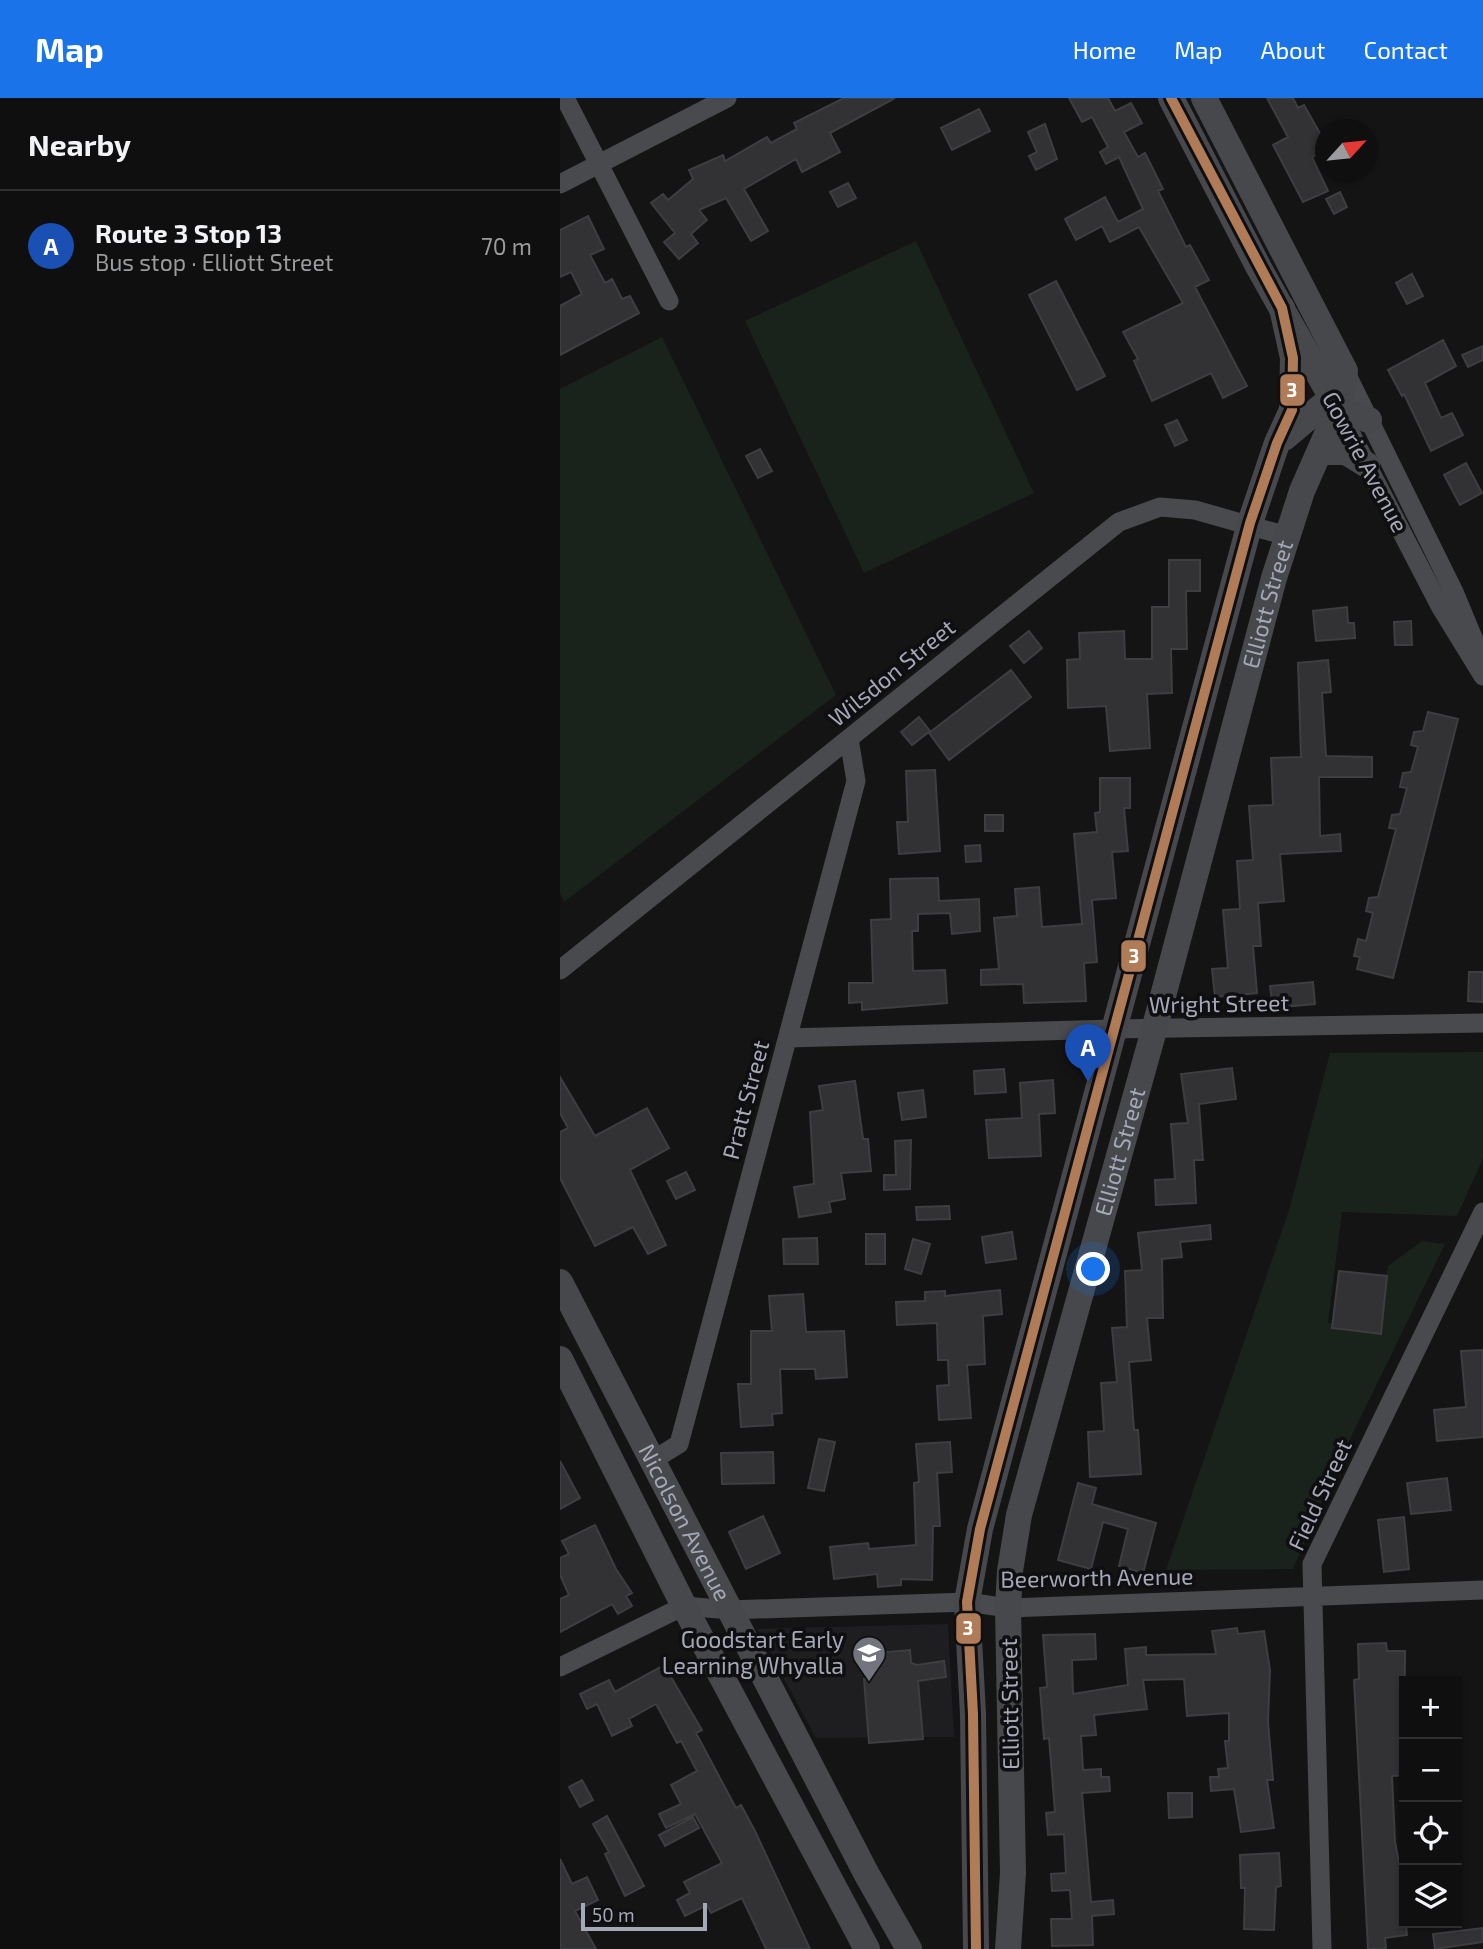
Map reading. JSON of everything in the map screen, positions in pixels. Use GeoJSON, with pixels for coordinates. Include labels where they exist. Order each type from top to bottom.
{"type":"FeatureCollection","features":[{"type":"Feature","properties":{"kind":"street"},"geometry":{"type":"LineString","coordinates":[[565,98],[670,301]]}},
{"type":"Feature","properties":{"kind":"street"},"geometry":{"type":"LineString","coordinates":[[560,184],[727,98]]}},
{"type":"Feature","properties":{"kind":"street","name":"Gowrie Avenue"},"geometry":{"type":"LineString","coordinates":[[1171,98],[1440,606],[1483,676]]}},
{"type":"Feature","properties":{"kind":"street","name":"Gowrie Avenue"},"geometry":{"type":"LineString","coordinates":[[1204,98],[1345,371],[1455,594],[1483,662]]}},
{"type":"Feature","properties":{"kind":"street","name":"Elliott Street"},"geometry":{"type":"LineString","coordinates":[[975,1946],[973,1714],[967,1602],[980,1529],[1250,523],[1277,443],[1292,410],[1293,358],[1282,308]]}},
{"type":"Feature","properties":{"kind":"street","name":"Elliott Street"},"geometry":{"type":"LineString","coordinates":[[1008,1949],[1013,1873],[1008,1608],[1010,1571],[1019,1515],[1154,1030],[1287,536],[1302,491],[1338,409],[1345,371]]}},
{"type":"Feature","properties":{"kind":"street"},"geometry":{"type":"LineString","coordinates":[[1277,443],[1322,406],[1369,420]]}},
{"type":"Feature","properties":{"kind":"street"},"geometry":{"type":"LineString","coordinates":[[1320,452],[1346,452],[1367,465]]}},
{"type":"Feature","properties":{"kind":"street","name":"Wilsdon Street"},"geometry":{"type":"LineString","coordinates":[[560,970],[1119,522],[1160,507],[1195,510],[1250,523],[1287,536]]}},
{"type":"Feature","properties":{"kind":"street","name":"Pratt Street"},"geometry":{"type":"LineString","coordinates":[[653,1460],[679,1444],[856,781],[849,739]]}},
{"type":"Feature","properties":{"kind":"street","name":"Wright Street"},"geometry":{"type":"LineString","coordinates":[[788,1038],[1483,1023]]}},
{"type":"Feature","properties":{"kind":"street","name":"Field Street"},"geometry":{"type":"LineString","coordinates":[[1322,1949],[1312,1564],[1483,1212]]}},
{"type":"Feature","properties":{"kind":"street","name":"Nicolson Avenue"},"geometry":{"type":"LineString","coordinates":[[560,1282],[567,1315],[653,1460],[866,1873],[909,1949]]}},
{"type":"Feature","properties":{"kind":"street","name":"Nicolson Avenue"},"geometry":{"type":"LineString","coordinates":[[560,1359],[684,1606],[867,1949]]}},
{"type":"Feature","properties":{"kind":"street","name":"Beerworth Avenue"},"geometry":{"type":"LineString","coordinates":[[684,1606],[730,1610],[967,1602],[1008,1608],[1483,1590]]}},
{"type":"Feature","properties":{"kind":"street"},"geometry":{"type":"LineString","coordinates":[[560,1667],[684,1606]]}},
{"type":"Feature","properties":{"kind":"street"},"geometry":{"type":"LineString","coordinates":[[833,1888],[866,1873]]}},
{"type":"Feature","properties":{"kind":"shaded area"},"geometry":{"type":"Polygon","coordinates":[[[916,241],[1034,493],[864,573],[745,321],[916,241]]]}},
{"type":"Feature","properties":{"kind":"shaded area"},"geometry":{"type":"Polygon","coordinates":[[[662,337],[836,695],[564,902],[560,893],[560,389],[662,337]]]}},
{"type":"Feature","properties":{"kind":"shaded area"},"geometry":{"type":"Polygon","coordinates":[[[1483,1052],[1483,1159],[1457,1216],[1342,1212],[1328,1323],[1378,1326],[1388,1266],[1422,1241],[1445,1244],[1337,1466],[1293,1569],[1166,1570],[1289,1210],[1330,1053],[1483,1052]]]}},
{"type":"Feature","properties":{"kind":"shaded area","name":"Goodstart Early Learning Whyalla"},"geometry":{"type":"Polygon","coordinates":[[[948,1624],[954,1737],[816,1738],[757,1629],[948,1624]]]}},
{"type":"Feature","properties":{"kind":"building"},"geometry":{"type":"Polygon","coordinates":[[[844,98],[895,98],[830,133],[840,152],[802,172],[796,159],[744,189],[768,231],[751,241],[726,198],[699,210],[707,220],[691,234],[698,243],[679,259],[664,242],[675,233],[651,203],[663,194],[668,200],[693,179],[689,170],[723,155],[725,161],[767,137],[771,143],[797,129],[794,123],[844,98]]]}},
{"type":"Feature","properties":{"kind":"building"},"geometry":{"type":"Polygon","coordinates":[[[1069,98],[1108,98],[1115,111],[1131,103],[1142,123],[1124,132],[1138,157],[1145,153],[1163,189],[1158,191],[1186,247],[1190,245],[1209,280],[1195,287],[1247,386],[1223,398],[1211,373],[1152,401],[1134,361],[1138,359],[1123,332],[1183,303],[1139,227],[1110,242],[1102,226],[1076,240],[1065,219],[1105,197],[1118,222],[1143,209],[1119,157],[1106,164],[1100,152],[1108,147],[1092,117],[1082,122],[1069,98]]]}},
{"type":"Feature","properties":{"kind":"building"},"geometry":{"type":"Polygon","coordinates":[[[1267,98],[1293,98],[1298,108],[1304,105],[1315,124],[1315,156],[1312,157],[1315,163],[1315,182],[1324,182],[1328,191],[1303,202],[1273,145],[1288,137],[1267,98]]]}},
{"type":"Feature","properties":{"kind":"building"},"geometry":{"type":"Polygon","coordinates":[[[979,109],[990,131],[952,150],[941,128],[979,109]]]}},
{"type":"Feature","properties":{"kind":"building"},"geometry":{"type":"Polygon","coordinates":[[[1045,124],[1057,159],[1036,170],[1029,156],[1037,152],[1028,132],[1045,124]]]}},
{"type":"Feature","properties":{"kind":"building"},"geometry":{"type":"Polygon","coordinates":[[[848,183],[856,198],[838,207],[830,192],[848,183]]]}},
{"type":"Feature","properties":{"kind":"building"},"geometry":{"type":"Polygon","coordinates":[[[1340,192],[1347,207],[1334,214],[1326,199],[1340,192]]]}},
{"type":"Feature","properties":{"kind":"building"},"geometry":{"type":"Polygon","coordinates":[[[588,216],[604,249],[590,255],[605,283],[612,279],[622,299],[630,296],[639,313],[560,355],[560,306],[582,294],[571,272],[560,277],[560,230],[588,216]]]}},
{"type":"Feature","properties":{"kind":"building"},"geometry":{"type":"Polygon","coordinates":[[[1412,274],[1423,296],[1407,304],[1396,283],[1412,274]]]}},
{"type":"Feature","properties":{"kind":"building"},"geometry":{"type":"Polygon","coordinates":[[[1056,281],[1105,376],[1077,390],[1029,295],[1056,281]]]}},
{"type":"Feature","properties":{"kind":"building"},"geometry":{"type":"Polygon","coordinates":[[[1443,340],[1456,366],[1425,383],[1441,418],[1452,413],[1463,435],[1431,451],[1404,394],[1402,396],[1388,370],[1443,340]]]}},
{"type":"Feature","properties":{"kind":"building"},"geometry":{"type":"Polygon","coordinates":[[[1483,346],[1483,360],[1468,367],[1462,355],[1483,346]]]}},
{"type":"Feature","properties":{"kind":"building"},"geometry":{"type":"Polygon","coordinates":[[[1177,420],[1187,440],[1175,446],[1165,425],[1177,420]]]}},
{"type":"Feature","properties":{"kind":"building"},"geometry":{"type":"Polygon","coordinates":[[[760,449],[772,471],[758,478],[746,456],[760,449]]]}},
{"type":"Feature","properties":{"kind":"building"},"geometry":{"type":"Polygon","coordinates":[[[1466,463],[1482,493],[1460,505],[1444,475],[1466,463]]]}},
{"type":"Feature","properties":{"kind":"building"},"geometry":{"type":"Polygon","coordinates":[[[1169,560],[1200,560],[1200,591],[1186,591],[1187,649],[1171,649],[1172,693],[1147,694],[1150,748],[1110,751],[1106,706],[1068,708],[1067,660],[1080,659],[1079,633],[1124,631],[1125,659],[1152,659],[1152,607],[1169,607],[1169,560]]]}},
{"type":"Feature","properties":{"kind":"building"},"geometry":{"type":"Polygon","coordinates":[[[1347,607],[1348,623],[1354,623],[1355,638],[1316,641],[1313,611],[1347,607]]]}},
{"type":"Feature","properties":{"kind":"building"},"geometry":{"type":"Polygon","coordinates":[[[1411,621],[1412,645],[1395,645],[1394,622],[1411,621]]]}},
{"type":"Feature","properties":{"kind":"building"},"geometry":{"type":"Polygon","coordinates":[[[1029,631],[1042,648],[1024,663],[1010,646],[1029,631]]]}},
{"type":"Feature","properties":{"kind":"building"},"geometry":{"type":"Polygon","coordinates":[[[1328,660],[1331,692],[1322,693],[1326,756],[1372,757],[1372,777],[1319,777],[1320,836],[1340,834],[1341,851],[1280,854],[1284,901],[1258,903],[1261,946],[1253,946],[1257,993],[1215,997],[1212,969],[1228,968],[1223,910],[1240,909],[1237,861],[1253,860],[1249,806],[1273,805],[1271,758],[1301,757],[1298,663],[1328,660]]]}},
{"type":"Feature","properties":{"kind":"building"},"geometry":{"type":"Polygon","coordinates":[[[1011,670],[1031,697],[949,760],[929,733],[1011,670]]]}},
{"type":"Feature","properties":{"kind":"building"},"geometry":{"type":"Polygon","coordinates":[[[1428,712],[1458,719],[1393,978],[1357,969],[1360,957],[1354,956],[1358,939],[1366,941],[1373,913],[1366,911],[1369,898],[1378,897],[1396,829],[1389,828],[1392,815],[1400,814],[1407,788],[1400,787],[1403,773],[1411,772],[1418,747],[1411,745],[1414,732],[1423,731],[1428,712]]]}},
{"type":"Feature","properties":{"kind":"building"},"geometry":{"type":"Polygon","coordinates":[[[919,717],[930,731],[912,745],[901,732],[919,717]]]}},
{"type":"Feature","properties":{"kind":"building"},"geometry":{"type":"Polygon","coordinates":[[[935,770],[940,851],[899,854],[897,822],[908,822],[906,771],[935,770]]]}},
{"type":"Feature","properties":{"kind":"building"},"geometry":{"type":"Polygon","coordinates":[[[1100,778],[1130,778],[1130,808],[1124,808],[1128,851],[1112,852],[1116,898],[1092,900],[1097,962],[1084,963],[1086,1001],[1024,1003],[1023,984],[981,985],[981,970],[999,969],[994,918],[1017,916],[1015,889],[1039,887],[1042,927],[1082,924],[1074,834],[1097,832],[1095,813],[1100,812],[1100,778]]]}},
{"type":"Feature","properties":{"kind":"building"},"geometry":{"type":"Polygon","coordinates":[[[985,815],[1003,815],[1003,831],[985,831],[985,815]]]}},
{"type":"Feature","properties":{"kind":"building"},"geometry":{"type":"Polygon","coordinates":[[[980,845],[981,861],[966,862],[965,846],[980,845]]]}},
{"type":"Feature","properties":{"kind":"building"},"geometry":{"type":"Polygon","coordinates":[[[938,878],[939,901],[979,899],[980,931],[952,934],[950,913],[918,914],[918,931],[912,931],[913,971],[945,970],[947,1003],[862,1010],[862,1002],[849,1003],[849,983],[873,983],[871,920],[891,919],[890,879],[938,878]]]}},
{"type":"Feature","properties":{"kind":"building"},"geometry":{"type":"Polygon","coordinates":[[[1469,972],[1483,972],[1483,1002],[1468,1001],[1469,972]]]}},
{"type":"Feature","properties":{"kind":"building"},"geometry":{"type":"Polygon","coordinates":[[[1313,982],[1315,1004],[1283,1007],[1282,1001],[1272,1002],[1270,986],[1313,982]]]}},
{"type":"Feature","properties":{"kind":"building"},"geometry":{"type":"Polygon","coordinates":[[[1232,1068],[1236,1099],[1199,1104],[1203,1160],[1194,1160],[1196,1203],[1156,1205],[1155,1180],[1175,1179],[1171,1124],[1188,1123],[1181,1074],[1232,1068]]]}},
{"type":"Feature","properties":{"kind":"building"},"geometry":{"type":"Polygon","coordinates":[[[1004,1069],[1006,1092],[975,1094],[974,1071],[1004,1069]]]}},
{"type":"Feature","properties":{"kind":"building"},"geometry":{"type":"Polygon","coordinates":[[[560,1077],[595,1136],[647,1108],[669,1148],[630,1170],[666,1245],[648,1254],[633,1227],[595,1246],[560,1178],[560,1132],[568,1128],[560,1113],[560,1077]]]}},
{"type":"Feature","properties":{"kind":"building"},"geometry":{"type":"Polygon","coordinates":[[[1053,1080],[1055,1113],[1039,1114],[1041,1156],[989,1158],[986,1120],[1022,1118],[1020,1083],[1053,1080]]]}},
{"type":"Feature","properties":{"kind":"building"},"geometry":{"type":"Polygon","coordinates":[[[855,1081],[863,1139],[868,1139],[871,1171],[841,1173],[845,1199],[829,1202],[831,1212],[799,1217],[794,1187],[814,1184],[810,1112],[823,1110],[819,1086],[855,1081]]]}},
{"type":"Feature","properties":{"kind":"building"},"geometry":{"type":"Polygon","coordinates":[[[923,1090],[926,1117],[902,1120],[898,1093],[923,1090]]]}},
{"type":"Feature","properties":{"kind":"building"},"geometry":{"type":"Polygon","coordinates":[[[911,1140],[910,1189],[884,1190],[884,1175],[896,1175],[895,1141],[911,1140]]]}},
{"type":"Feature","properties":{"kind":"building"},"geometry":{"type":"Polygon","coordinates":[[[686,1172],[695,1190],[676,1199],[667,1181],[686,1172]]]}},
{"type":"Feature","properties":{"kind":"building"},"geometry":{"type":"Polygon","coordinates":[[[949,1206],[950,1219],[917,1220],[916,1207],[949,1206]]]}},
{"type":"Feature","properties":{"kind":"building"},"geometry":{"type":"Polygon","coordinates":[[[1210,1225],[1211,1239],[1180,1242],[1182,1257],[1162,1259],[1163,1318],[1147,1318],[1151,1360],[1129,1362],[1134,1430],[1138,1430],[1141,1474],[1090,1477],[1088,1432],[1104,1431],[1101,1383],[1117,1382],[1112,1328],[1127,1327],[1125,1271],[1142,1270],[1138,1233],[1210,1225]]]}},
{"type":"Feature","properties":{"kind":"building"},"geometry":{"type":"Polygon","coordinates":[[[1012,1232],[1016,1259],[986,1263],[982,1237],[1012,1232]]]}},
{"type":"Feature","properties":{"kind":"building"},"geometry":{"type":"Polygon","coordinates":[[[866,1234],[885,1234],[885,1264],[866,1264],[866,1234]]]}},
{"type":"Feature","properties":{"kind":"building"},"geometry":{"type":"Polygon","coordinates":[[[817,1238],[818,1264],[784,1264],[783,1239],[817,1238]]]}},
{"type":"Feature","properties":{"kind":"building"},"geometry":{"type":"Polygon","coordinates":[[[913,1239],[930,1244],[921,1274],[905,1269],[913,1239]]]}},
{"type":"Feature","properties":{"kind":"building"},"geometry":{"type":"Polygon","coordinates":[[[1339,1271],[1387,1276],[1381,1334],[1332,1328],[1339,1271]]]}},
{"type":"Feature","properties":{"kind":"building"},"geometry":{"type":"Polygon","coordinates":[[[1000,1290],[1002,1314],[983,1316],[985,1364],[967,1365],[971,1418],[939,1420],[937,1386],[949,1385],[948,1360],[938,1360],[937,1323],[897,1325],[896,1302],[925,1301],[925,1292],[945,1291],[945,1296],[1000,1290]]]}},
{"type":"Feature","properties":{"kind":"building"},"geometry":{"type":"Polygon","coordinates":[[[803,1294],[806,1332],[844,1331],[847,1377],[816,1379],[815,1369],[780,1369],[782,1413],[772,1414],[773,1425],[741,1427],[738,1384],[751,1384],[751,1331],[772,1331],[769,1296],[803,1294]]]}},
{"type":"Feature","properties":{"kind":"building"},"geometry":{"type":"Polygon","coordinates":[[[1483,1350],[1483,1437],[1437,1441],[1434,1410],[1466,1407],[1461,1351],[1483,1350]]]}},
{"type":"Feature","properties":{"kind":"building"},"geometry":{"type":"Polygon","coordinates":[[[819,1439],[835,1442],[824,1491],[808,1488],[819,1439]]]}},
{"type":"Feature","properties":{"kind":"building"},"geometry":{"type":"Polygon","coordinates":[[[950,1442],[952,1472],[937,1473],[940,1526],[933,1526],[932,1580],[901,1579],[901,1585],[878,1587],[877,1574],[834,1579],[830,1547],[868,1543],[869,1549],[916,1545],[914,1483],[919,1482],[916,1444],[950,1442]]]}},
{"type":"Feature","properties":{"kind":"building"},"geometry":{"type":"Polygon","coordinates":[[[773,1452],[774,1483],[722,1484],[721,1453],[773,1452]]]}},
{"type":"Feature","properties":{"kind":"building"},"geometry":{"type":"Polygon","coordinates":[[[560,1461],[580,1498],[560,1509],[560,1461]]]}},
{"type":"Feature","properties":{"kind":"building"},"geometry":{"type":"Polygon","coordinates":[[[1447,1478],[1451,1510],[1411,1514],[1407,1483],[1447,1478]]]}},
{"type":"Feature","properties":{"kind":"building"},"geometry":{"type":"Polygon","coordinates":[[[1078,1483],[1096,1488],[1092,1504],[1156,1523],[1143,1573],[1119,1566],[1128,1529],[1103,1522],[1091,1569],[1058,1560],[1078,1483]]]}},
{"type":"Feature","properties":{"kind":"building"},"geometry":{"type":"Polygon","coordinates":[[[763,1516],[780,1553],[746,1569],[729,1532],[763,1516]]]}},
{"type":"Feature","properties":{"kind":"building"},"geometry":{"type":"Polygon","coordinates":[[[1404,1517],[1409,1569],[1384,1572],[1378,1520],[1404,1517]]]}},
{"type":"Feature","properties":{"kind":"building"},"geometry":{"type":"Polygon","coordinates":[[[595,1525],[616,1569],[632,1593],[626,1596],[632,1606],[618,1614],[612,1604],[560,1632],[560,1599],[569,1595],[560,1575],[560,1558],[569,1554],[562,1541],[595,1525]]]}},
{"type":"Feature","properties":{"kind":"building"},"geometry":{"type":"Polygon","coordinates":[[[1237,1628],[1238,1634],[1264,1631],[1270,1670],[1268,1722],[1273,1780],[1267,1780],[1274,1828],[1241,1832],[1234,1789],[1211,1791],[1210,1777],[1219,1777],[1218,1769],[1228,1768],[1225,1741],[1229,1741],[1229,1713],[1187,1716],[1184,1679],[1143,1680],[1147,1709],[1094,1715],[1096,1735],[1081,1736],[1083,1770],[1101,1769],[1101,1777],[1109,1777],[1110,1791],[1082,1793],[1091,1902],[1113,1900],[1114,1914],[1092,1916],[1093,1945],[1052,1946],[1051,1919],[1072,1919],[1070,1890],[1052,1891],[1051,1874],[1066,1873],[1064,1834],[1048,1835],[1046,1813],[1055,1812],[1049,1738],[1044,1739],[1040,1688],[1047,1687],[1043,1635],[1095,1634],[1096,1659],[1072,1660],[1073,1694],[1128,1685],[1125,1649],[1146,1647],[1146,1655],[1216,1654],[1212,1631],[1237,1628]]]}},
{"type":"Feature","properties":{"kind":"building"},"geometry":{"type":"Polygon","coordinates":[[[1386,1643],[1387,1651],[1405,1651],[1405,1676],[1399,1676],[1399,1775],[1392,1776],[1395,1842],[1399,1862],[1399,1928],[1406,1928],[1407,1935],[1385,1938],[1386,1949],[1368,1949],[1354,1680],[1359,1679],[1358,1644],[1386,1643]]]}},
{"type":"Feature","properties":{"kind":"building"},"geometry":{"type":"Polygon","coordinates":[[[910,1650],[911,1663],[917,1665],[944,1661],[946,1677],[918,1681],[923,1739],[869,1743],[864,1679],[868,1679],[866,1654],[910,1650]]]}},
{"type":"Feature","properties":{"kind":"building"},"geometry":{"type":"Polygon","coordinates":[[[664,1665],[702,1730],[696,1733],[736,1808],[741,1805],[755,1831],[810,1949],[766,1949],[742,1898],[711,1913],[707,1905],[685,1916],[677,1900],[690,1893],[684,1882],[722,1863],[695,1814],[666,1828],[659,1814],[681,1804],[671,1785],[697,1771],[681,1741],[677,1743],[656,1704],[629,1719],[632,1726],[612,1736],[597,1704],[587,1709],[580,1694],[609,1680],[615,1692],[664,1665]]]}},
{"type":"Feature","properties":{"kind":"building"},"geometry":{"type":"Polygon","coordinates":[[[582,1780],[593,1800],[580,1807],[569,1787],[582,1780]]]}},
{"type":"Feature","properties":{"kind":"building"},"geometry":{"type":"Polygon","coordinates":[[[1168,1793],[1192,1793],[1192,1817],[1169,1818],[1168,1793]]]}},
{"type":"Feature","properties":{"kind":"building"},"geometry":{"type":"Polygon","coordinates":[[[607,1816],[644,1886],[625,1896],[605,1854],[609,1852],[593,1824],[607,1816]]]}},
{"type":"Feature","properties":{"kind":"building"},"geometry":{"type":"Polygon","coordinates":[[[693,1817],[699,1828],[665,1846],[659,1835],[693,1817]]]}},
{"type":"Feature","properties":{"kind":"building"},"geometry":{"type":"Polygon","coordinates":[[[1279,1853],[1281,1886],[1276,1887],[1274,1930],[1244,1929],[1245,1888],[1241,1888],[1240,1855],[1279,1853]]]}},
{"type":"Feature","properties":{"kind":"building"},"geometry":{"type":"Polygon","coordinates":[[[560,1859],[572,1884],[587,1877],[598,1900],[575,1911],[596,1949],[560,1949],[560,1859]]]}},
{"type":"Feature","properties":{"kind":"building"},"geometry":{"type":"Polygon","coordinates":[[[1483,1928],[1483,1942],[1435,1949],[1433,1934],[1483,1928]]]}},
{"type":"Feature","properties":{"kind":"transit line","name":"3"},"geometry":{"type":"LineString","coordinates":[[976,1949],[973,1714],[967,1602],[980,1529],[1250,523],[1277,443],[1292,410],[1293,358],[1282,308],[1171,98]]}},
{"type":"Feature","properties":{"kind":"place","name":"Route 3 Stop 13"},"geometry":{"type":"Point","coordinates":[1088,1082]}},
{"type":"Feature","properties":{"kind":"place","name":"Goodstart Early Learning Whyalla"},"geometry":{"type":"Point","coordinates":[869,1683]}}]}
